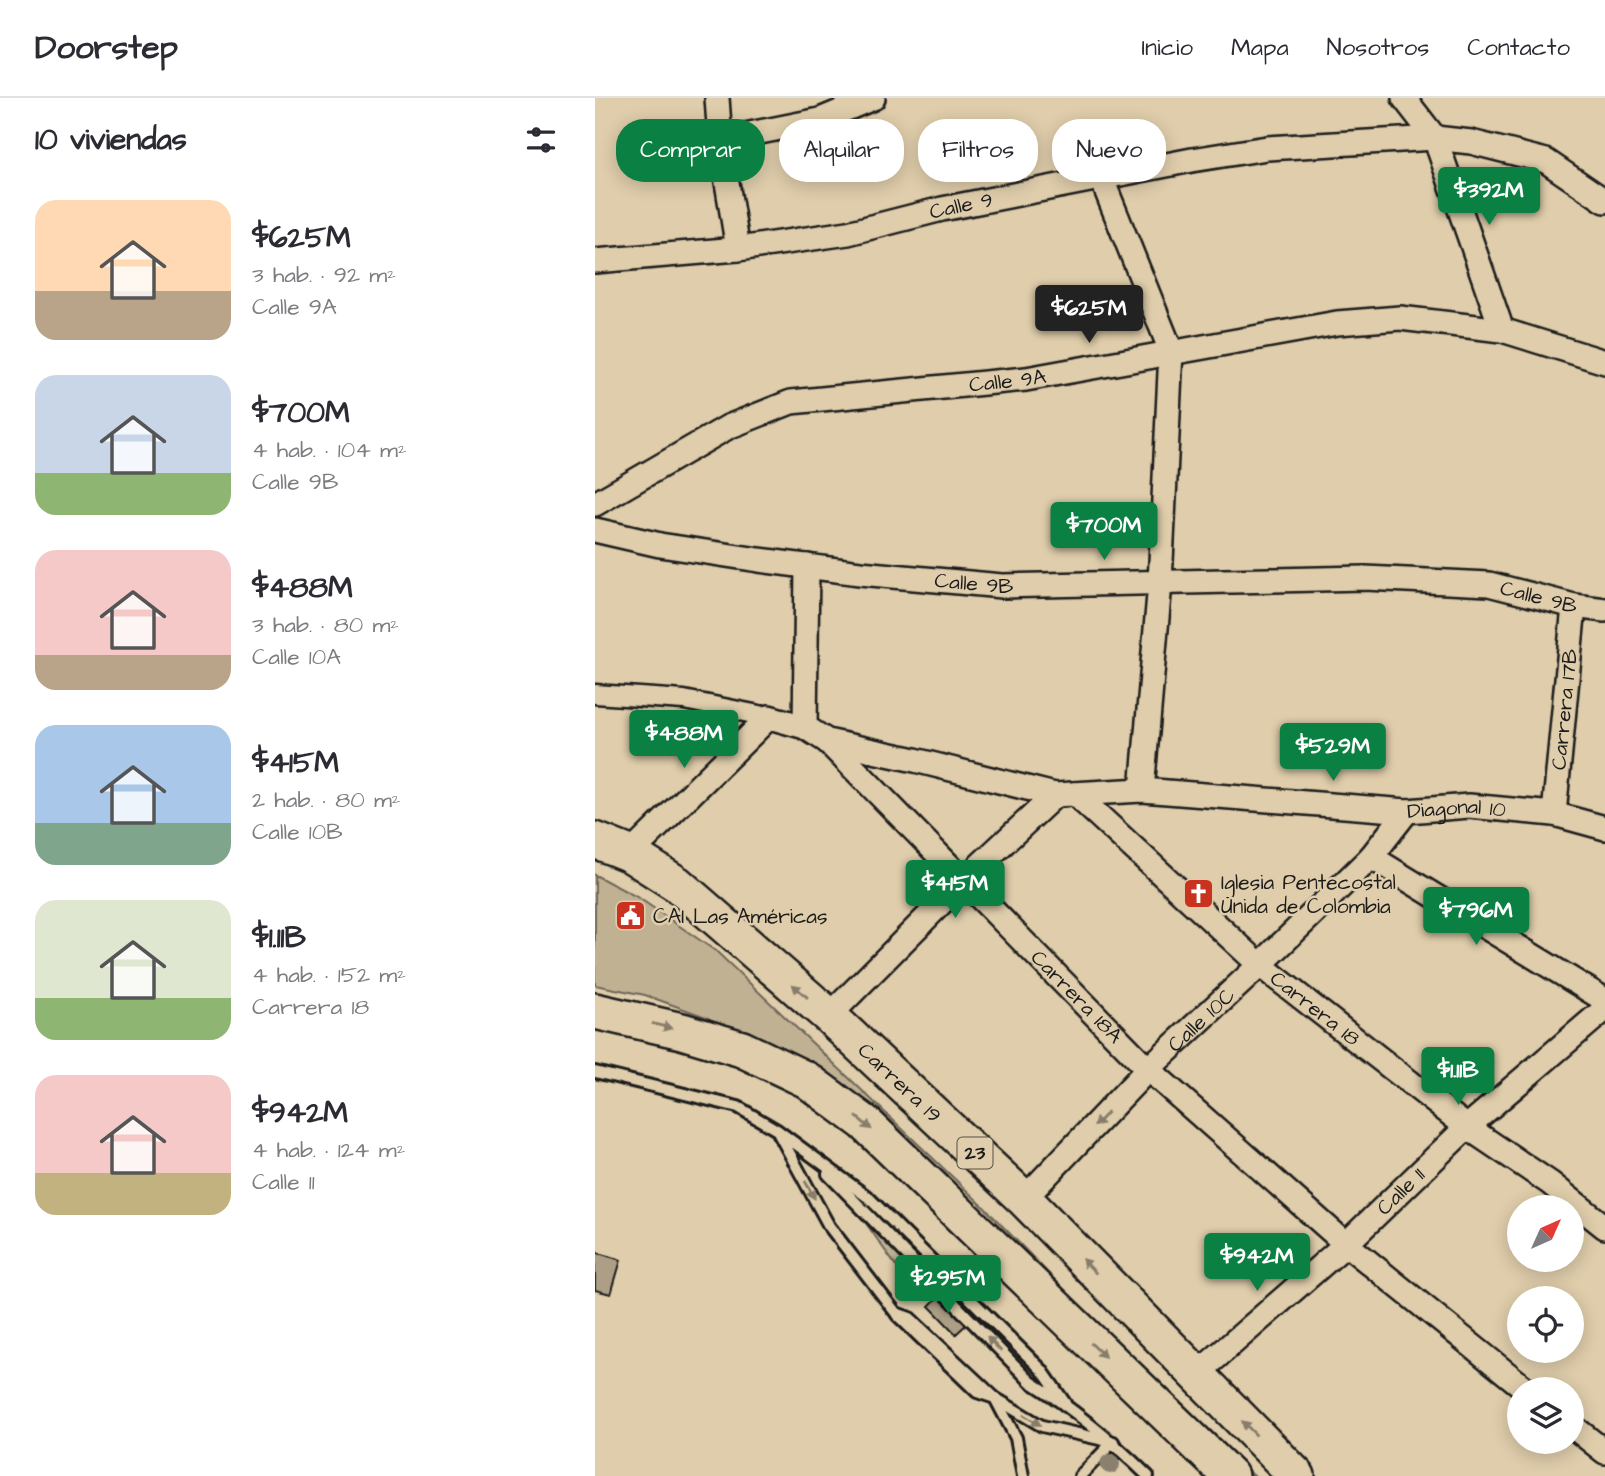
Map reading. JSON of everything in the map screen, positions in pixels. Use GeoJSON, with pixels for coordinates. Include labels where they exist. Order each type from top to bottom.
{"type":"FeatureCollection","features":[{"type":"Feature","properties":{"kind":"main road","name":"Carrera 19"},"geometry":{"type":"LineString","coordinates":[[595,840],[630,854],[677,884],[829,1016],[1024,1199],[1297,1476]]}},
{"type":"Feature","properties":{"kind":"main road"},"geometry":{"type":"LineString","coordinates":[[595,1011],[672,1028],[742,1049],[807,1080],[865,1123],[1230,1476]]}},
{"type":"Feature","properties":{"kind":"street"},"geometry":{"type":"LineString","coordinates":[[717,98],[718,119]]}},
{"type":"Feature","properties":{"kind":"street"},"geometry":{"type":"LineString","coordinates":[[765,131],[820,120],[873,98]]}},
{"type":"Feature","properties":{"kind":"street"},"geometry":{"type":"LineString","coordinates":[[1404,98],[1435,138],[1502,330]]}},
{"type":"Feature","properties":{"kind":"street","name":"Calle 9"},"geometry":{"type":"LineString","coordinates":[[1166,166],[1267,148],[1435,138],[1471,142],[1546,161],[1605,201]]}},
{"type":"Feature","properties":{"kind":"street"},"geometry":{"type":"LineString","coordinates":[[727,182],[738,250]]}},
{"type":"Feature","properties":{"kind":"street","name":"Calle 9"},"geometry":{"type":"LineString","coordinates":[[595,261],[738,250],[848,233],[942,209],[1076,182]]}},
{"type":"Feature","properties":{"kind":"street"},"geometry":{"type":"LineString","coordinates":[[1103,182],[1171,351],[1160,583],[1142,790]]}},
{"type":"Feature","properties":{"kind":"street","name":"Calle 9A"},"geometry":{"type":"LineString","coordinates":[[595,504],[728,427],[791,401],[1026,379],[1337,323],[1400,318],[1502,330],[1605,362]]}},
{"type":"Feature","properties":{"kind":"street","name":"Calle 9B"},"geometry":{"type":"LineString","coordinates":[[595,530],[660,545],[807,566],[1002,586],[1365,578],[1489,584],[1574,606],[1605,610]]}},
{"type":"Feature","properties":{"kind":"street"},"geometry":{"type":"LineString","coordinates":[[805,727],[807,566]]}},
{"type":"Feature","properties":{"kind":"street","name":"Carrera 17B"},"geometry":{"type":"LineString","coordinates":[[1554,814],[1574,606]]}},
{"type":"Feature","properties":{"kind":"street","name":"Carrera 18A"},"geometry":{"type":"LineString","coordinates":[[595,694],[684,700],[769,717],[805,727],[827,741],[1148,1069],[1346,1244],[1511,1377]]}},
{"type":"Feature","properties":{"kind":"street"},"geometry":{"type":"LineString","coordinates":[[630,854],[769,717]]}},
{"type":"Feature","properties":{"kind":"street","name":"Carrera 18"},"geometry":{"type":"LineString","coordinates":[[827,741],[1065,795],[1260,965],[1467,1127],[1550,1183],[1605,1227]]}},
{"type":"Feature","properties":{"kind":"street","name":"Diagonal 10"},"geometry":{"type":"LineString","coordinates":[[1065,795],[1142,790],[1407,811],[1469,806],[1554,814],[1605,828]]}},
{"type":"Feature","properties":{"kind":"street"},"geometry":{"type":"LineString","coordinates":[[829,1016],[964,880],[1065,795]]}},
{"type":"Feature","properties":{"kind":"street","name":"Calle 10C"},"geometry":{"type":"LineString","coordinates":[[1024,1199],[1148,1069],[1371,857],[1407,811]]}},
{"type":"Feature","properties":{"kind":"street"},"geometry":{"type":"LineString","coordinates":[[1371,857],[1605,1000]]}},
{"type":"Feature","properties":{"kind":"street","name":"Calle 11"},"geometry":{"type":"LineString","coordinates":[[1196,1375],[1346,1244],[1467,1127],[1605,1009]]}},
{"type":"Feature","properties":{"kind":"street"},"geometry":{"type":"LineString","coordinates":[[1584,1435],[1605,1452]]}},
{"type":"Feature","properties":{"kind":"lane"},"geometry":{"type":"LineString","coordinates":[[595,1072],[739,1107],[777,1130],[869,1198],[1042,1370],[1065,1403]]}},
{"type":"Feature","properties":{"kind":"lane"},"geometry":{"type":"LineString","coordinates":[[777,1130],[829,1226],[897,1315],[910,1318],[992,1397],[1042,1426],[1113,1442]]}},
{"type":"Feature","properties":{"kind":"lane"},"geometry":{"type":"LineString","coordinates":[[805,1150],[1031,1381],[1065,1403],[1113,1442],[1148,1476]]}},
{"type":"Feature","properties":{"kind":"lane"},"geometry":{"type":"LineString","coordinates":[[992,1397],[1016,1438],[1023,1476]]}},
{"type":"Feature","properties":{"kind":"lane"},"geometry":{"type":"LineString","coordinates":[[1080,1476],[1113,1442]]}},
{"type":"Feature","properties":{"kind":"shaded area"},"geometry":{"type":"Polygon","coordinates":[[[595,875],[639,898],[717,952],[984,1207],[1159,1387],[1254,1476],[1248,1476],[779,1047],[745,1040],[706,1017],[645,995],[595,985],[595,875]]]}},
{"type":"Feature","properties":{"kind":"shaded area"},"geometry":{"type":"Polygon","coordinates":[[[858,1212],[912,1268],[903,1276],[858,1212]]]}},
{"type":"Feature","properties":{"kind":"building"},"geometry":{"type":"Polygon","coordinates":[[[595,1252],[621,1260],[611,1294],[595,1290],[595,1252]]]}},
{"type":"Feature","properties":{"kind":"building"},"geometry":{"type":"Polygon","coordinates":[[[940,1295],[968,1323],[956,1334],[929,1306],[940,1295]]]}},
{"type":"Feature","properties":{"kind":"place","name":"Iglesia Pentecostal Unida de Colombia"},"geometry":{"type":"Point","coordinates":[1198,894]}},
{"type":"Feature","properties":{"kind":"place","name":"CAI Las Américas"},"geometry":{"type":"Point","coordinates":[630,916]}}]}
